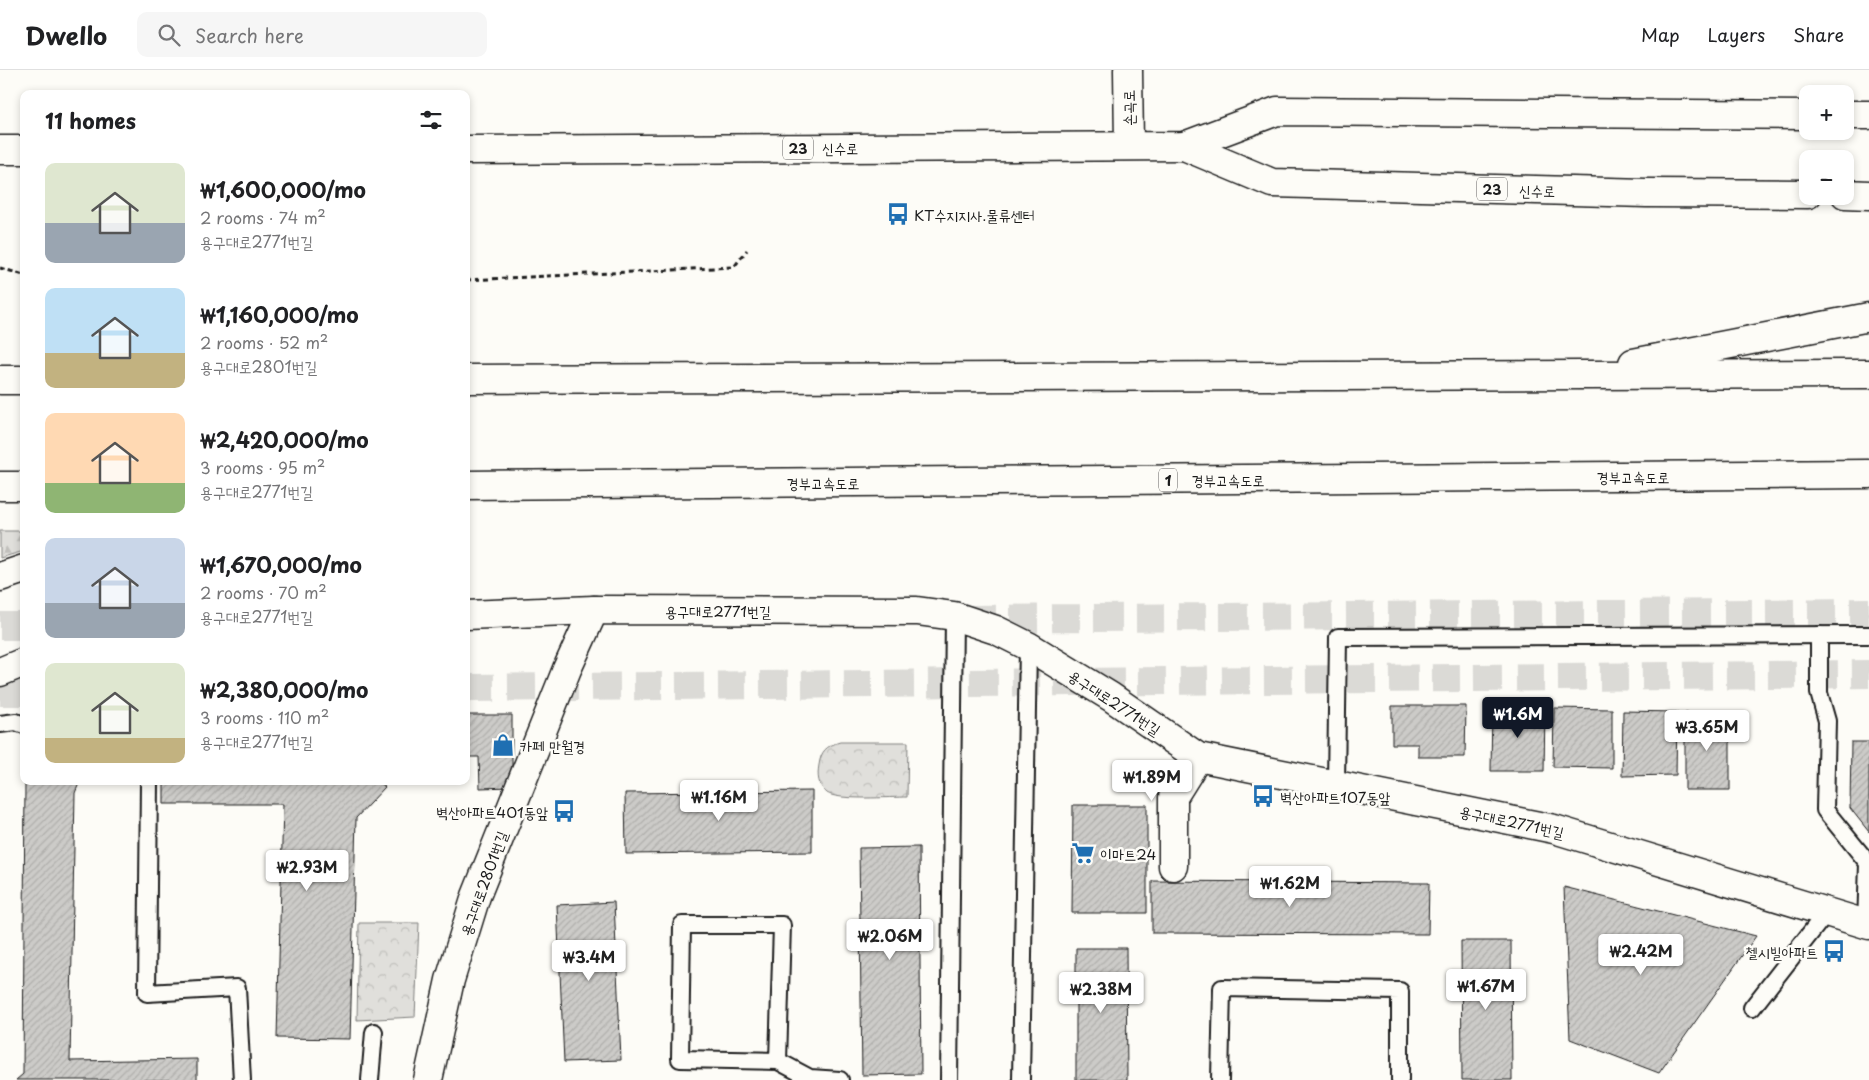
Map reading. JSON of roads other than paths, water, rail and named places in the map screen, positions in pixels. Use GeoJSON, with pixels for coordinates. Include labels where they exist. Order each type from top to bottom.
{"type":"FeatureCollection","features":[{"type":"Feature","properties":{"kind":"main road","name":"손곡로"},"geometry":{"type":"LineString","coordinates":[[1128,70],[1129,145]]}},
{"type":"Feature","properties":{"kind":"main road","name":"신수로"},"geometry":{"type":"LineString","coordinates":[[470,150],[1184,146],[1277,111],[1799,115]]}},
{"type":"Feature","properties":{"kind":"main road"},"geometry":{"type":"LineString","coordinates":[[1854,115],[1869,115]]}},
{"type":"Feature","properties":{"kind":"main road","name":"신수로"},"geometry":{"type":"LineString","coordinates":[[1184,146],[1272,183],[1799,194]]}},
{"type":"Feature","properties":{"kind":"main road"},"geometry":{"type":"LineString","coordinates":[[0,150],[20,150]]}},
{"type":"Feature","properties":{"kind":"main road"},"geometry":{"type":"LineString","coordinates":[[1854,194],[1869,195]]}},
{"type":"Feature","properties":{"kind":"main road"},"geometry":{"type":"LineString","coordinates":[[1570,375],[1869,317]]}},
{"type":"Feature","properties":{"kind":"main road"},"geometry":{"type":"LineString","coordinates":[[470,378],[1869,374]]}},
{"type":"Feature","properties":{"kind":"main road"},"geometry":{"type":"LineString","coordinates":[[0,380],[20,380]]}},
{"type":"Feature","properties":{"kind":"main road","name":"경부고속도로"},"geometry":{"type":"LineString","coordinates":[[470,485],[1869,474]]}},
{"type":"Feature","properties":{"kind":"main road"},"geometry":{"type":"LineString","coordinates":[[0,486],[20,486]]}},
{"type":"Feature","properties":{"kind":"main road"},"geometry":{"type":"LineString","coordinates":[[0,576],[20,570]]}},
{"type":"Feature","properties":{"kind":"main road","name":"용구대로2771번길"},"geometry":{"type":"LineString","coordinates":[[470,615],[594,610],[918,611],[954,616],[996,630],[1028,646],[1111,697],[1198,757],[1554,829],[1868,925]]}},
{"type":"Feature","properties":{"kind":"main road","name":"용구대로2801번길"},"geometry":{"type":"LineString","coordinates":[[428,1080],[450,980],[476,896],[567,669],[594,610]]}},
{"type":"Feature","properties":{"kind":"main road"},"geometry":{"type":"LineString","coordinates":[[0,672],[20,664]]}},
{"type":"Feature","properties":{"kind":"main road"},"geometry":{"type":"LineString","coordinates":[[1173,866],[1173,797],[1198,757]]}},
{"type":"Feature","properties":{"kind":"lane"},"geometry":{"type":"LineString","coordinates":[[949,1080],[954,616]]}},
{"type":"Feature","properties":{"kind":"lane"},"geometry":{"type":"LineString","coordinates":[[1819,635],[1819,693],[1827,721],[1825,810],[1868,863],[1868,925]]}},
{"type":"Feature","properties":{"kind":"lane"},"geometry":{"type":"LineString","coordinates":[[1336,785],[1338,637],[1869,635]]}},
{"type":"Feature","properties":{"kind":"lane"},"geometry":{"type":"LineString","coordinates":[[1021,1080],[1028,646]]}},
{"type":"Feature","properties":{"kind":"lane"},"geometry":{"type":"LineString","coordinates":[[0,724],[16,722],[20,724]]}},
{"type":"Feature","properties":{"kind":"lane"},"geometry":{"type":"LineString","coordinates":[[149,785],[147,992],[237,988],[242,1080]]}},
{"type":"Feature","properties":{"kind":"lane"},"geometry":{"type":"LineString","coordinates":[[1752,1008],[1826,912]]}},
{"type":"Feature","properties":{"kind":"lane"},"geometry":{"type":"LineString","coordinates":[[778,1061],[782,925],[682,925],[680,1059],[778,1061],[810,1078],[840,1080]]}},
{"type":"Feature","properties":{"kind":"lane"},"geometry":{"type":"LineString","coordinates":[[1220,1080],[1222,988],[1400,991],[1400,1080]]}},
{"type":"Feature","properties":{"kind":"lane"},"geometry":{"type":"LineString","coordinates":[[370,1080],[374,1032]]}},
{"type":"Feature","properties":{"kind":"tunnel"},"geometry":{"type":"LineString","coordinates":[[968,619],[1869,612]]}},
{"type":"Feature","properties":{"kind":"tunnel"},"geometry":{"type":"LineString","coordinates":[[0,626],[20,626]]}},
{"type":"Feature","properties":{"kind":"tunnel"},"geometry":{"type":"LineString","coordinates":[[470,688],[1869,674]]}},
{"type":"Feature","properties":{"kind":"tunnel"},"geometry":{"type":"LineString","coordinates":[[0,692],[20,692]]}},
{"type":"Feature","properties":{"kind":"place","name":"KT수지지사.물류센터"},"geometry":{"type":"Point","coordinates":[898,214]}},
{"type":"Feature","properties":{"kind":"place","name":"카페 만월경"},"geometry":{"type":"Point","coordinates":[503,745]}},
{"type":"Feature","properties":{"kind":"place","name":"벽산아파트107동앞"},"geometry":{"type":"Point","coordinates":[1263,796]}},
{"type":"Feature","properties":{"kind":"place","name":"벽산아파트401동앞"},"geometry":{"type":"Point","coordinates":[564,811]}},
{"type":"Feature","properties":{"kind":"place","name":"이마트24"},"geometry":{"type":"Point","coordinates":[1083,853]}},
{"type":"Feature","properties":{"kind":"place","name":"첼시빌아파트"},"geometry":{"type":"Point","coordinates":[1834,951]}}]}
